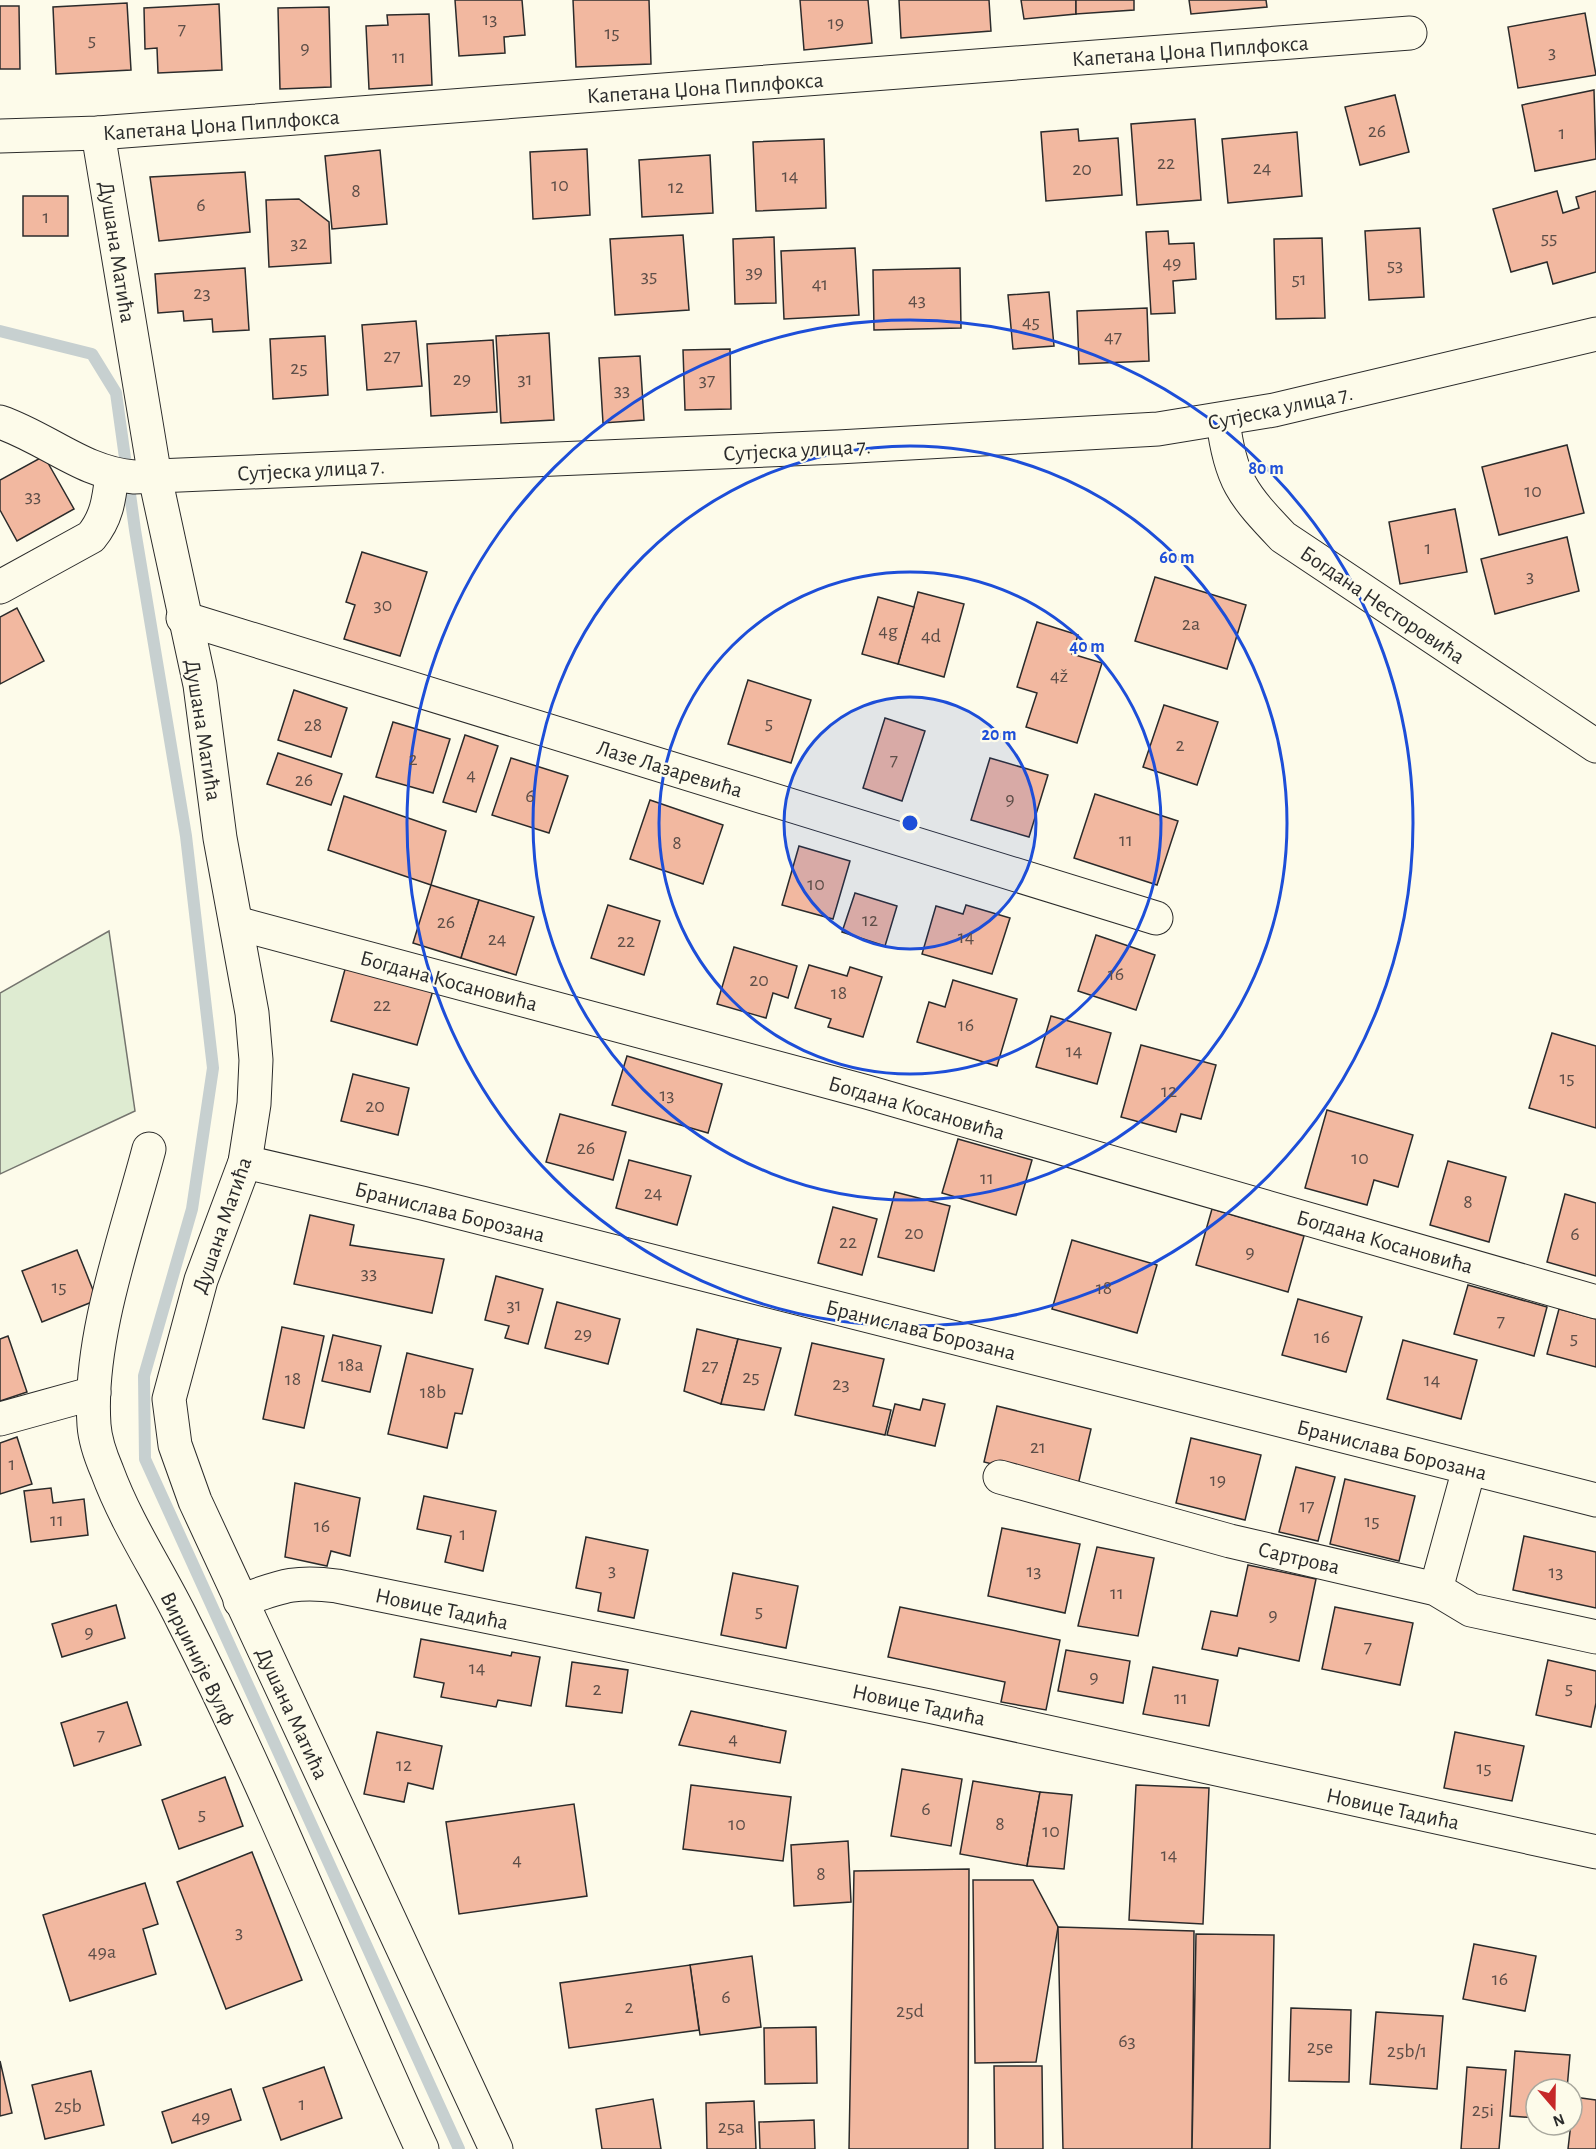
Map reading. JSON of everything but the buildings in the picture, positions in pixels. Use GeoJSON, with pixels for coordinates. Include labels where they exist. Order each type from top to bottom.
{"type":"FeatureCollection","features":[{"type":"Feature","properties":{"kind":"street","name":"Капетана Џона Пиплфокса"},"geometry":{"type":"LineString","coordinates":[[0,136],[98,133],[1410,33]]}},
{"type":"Feature","properties":{"kind":"street","name":"Душана Матића"},"geometry":{"type":"LineString","coordinates":[[98,133],[155,477],[183,618],[200,685],[220,838],[252,1013],[256,1060],[254,1104],[245,1162],[201,1280],[171,1389],[169,1410],[175,1445],[185,1476],[240,1601],[496,2149]]}},
{"type":"Feature","properties":{"kind":"street","name":"Сутјеска улица 7."},"geometry":{"type":"LineString","coordinates":[[0,422],[30,435],[83,465],[112,475],[155,477],[837,447],[1158,429],[1223,420],[1596,334]]}},
{"type":"Feature","properties":{"kind":"street","name":"Богдана Несторовића"},"geometry":{"type":"LineString","coordinates":[[1223,420],[1227,449],[1235,478],[1256,509],[1283,537],[1596,746]]}},
{"type":"Feature","properties":{"kind":"street"},"geometry":{"type":"LineString","coordinates":[[0,587],[91,537],[102,524],[108,506],[112,475]]}},
{"type":"Feature","properties":{"kind":"street","name":"Лазе Лазаревића"},"geometry":{"type":"LineString","coordinates":[[183,618],[1156,918]]}},
{"type":"Feature","properties":{"kind":"street","name":"Богдана Косановића"},"geometry":{"type":"LineString","coordinates":[[236,923],[867,1092],[1596,1302]]}},
{"type":"Feature","properties":{"kind":"street","name":"Вирџиније Вулф"},"geometry":{"type":"LineString","coordinates":[[148,1149],[102,1326],[94,1393],[94,1427],[101,1456],[122,1510],[183,1620],[339,1958],[422,2149]]}},
{"type":"Feature","properties":{"kind":"street","name":"Бранислава Борозана"},"geometry":{"type":"LineString","coordinates":[[245,1162],[422,1203],[1596,1500]]}},
{"type":"Feature","properties":{"kind":"street"},"geometry":{"type":"LineString","coordinates":[[0,1419],[94,1393]]}},
{"type":"Feature","properties":{"kind":"street"},"geometry":{"type":"LineString","coordinates":[[1436,1589],[1469,1469]]}},
{"type":"Feature","properties":{"kind":"street","name":"Сартрова"},"geometry":{"type":"LineString","coordinates":[[1000,1477],[1230,1541],[1436,1589],[1471,1610],[1596,1637]]}},
{"type":"Feature","properties":{"kind":"street","name":"Новице Тадића"},"geometry":{"type":"LineString","coordinates":[[240,1601],[291,1583],[308,1582],[337,1586],[929,1706],[1596,1852]]}},
{"type":"Feature","properties":{"kind":"green space"},"geometry":{"type":"Polygon","coordinates":[[[109,931],[135,1111],[0,1174],[0,993],[109,931]]]}},
{"type":"Feature","properties":{"kind":"waterway"},"geometry":{"type":"LineString","coordinates":[[0,331],[92,354],[116,393],[135,530],[186,836],[213,1068],[192,1209],[144,1376],[145,1459],[459,2149]]}}]}
